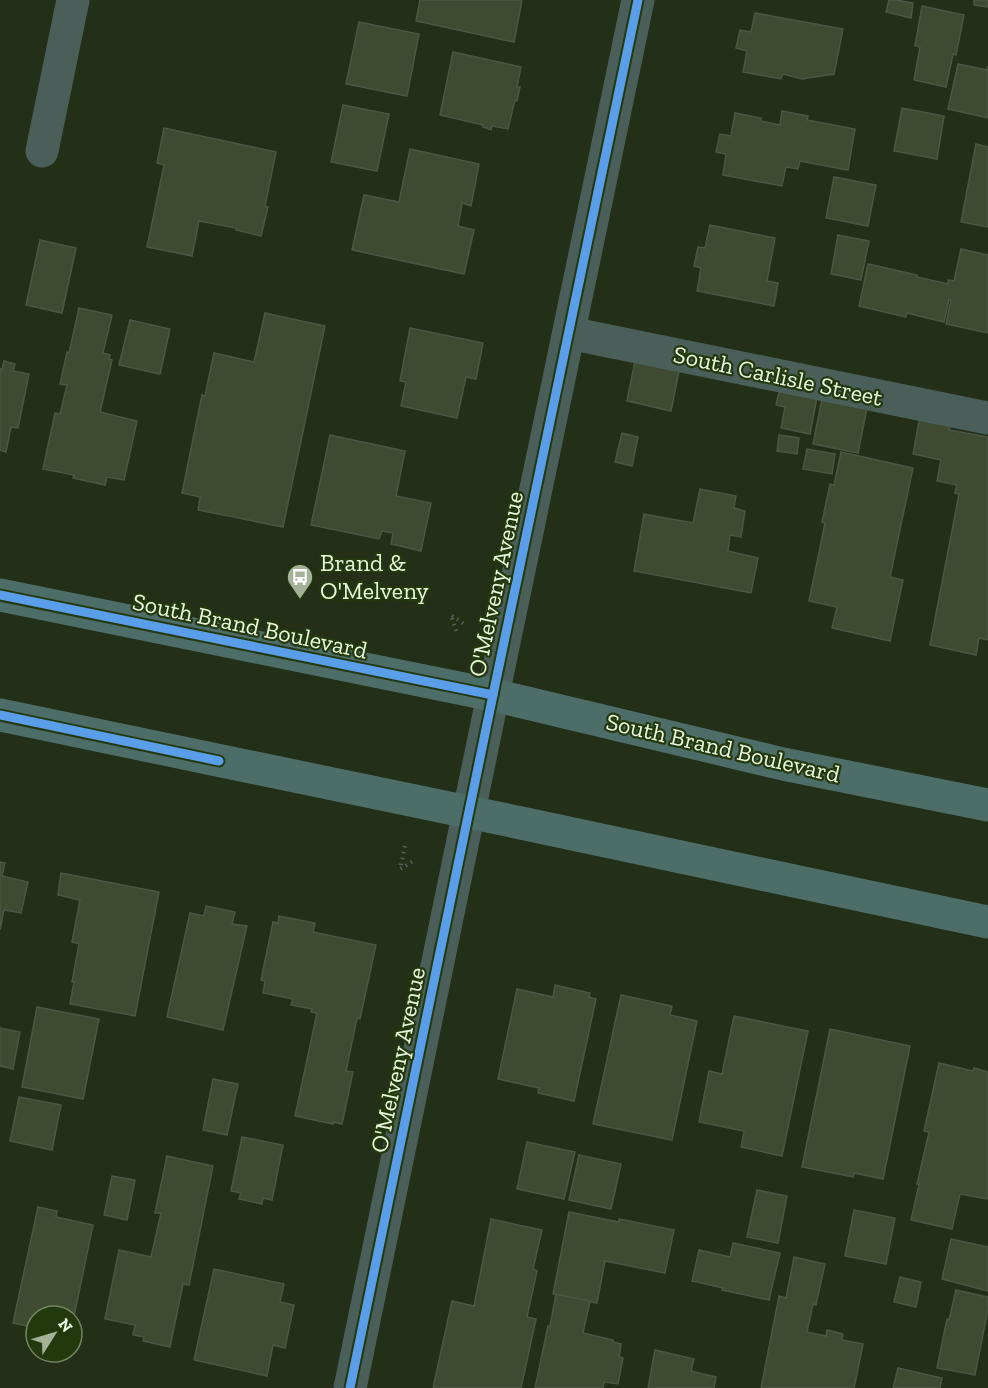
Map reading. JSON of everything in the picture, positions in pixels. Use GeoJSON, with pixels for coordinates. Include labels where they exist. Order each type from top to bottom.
{"type":"FeatureCollection","features":[{"type":"Feature","properties":{"kind":"main road","name":"South Brand Boulevard"},"geometry":{"type":"LineString","coordinates":[[0,595],[493,695],[783,764],[988,805]]}},
{"type":"Feature","properties":{"kind":"main road"},"geometry":{"type":"LineString","coordinates":[[0,715],[988,922]]}},
{"type":"Feature","properties":{"kind":"street"},"geometry":{"type":"LineString","coordinates":[[42,151],[73,0]]}},
{"type":"Feature","properties":{"kind":"street","name":"O'Melveny Avenue"},"geometry":{"type":"LineString","coordinates":[[350,1388],[638,0]]}},
{"type":"Feature","properties":{"kind":"street","name":"South Carlisle Street"},"geometry":{"type":"LineString","coordinates":[[569,333],[988,418]]}},
{"type":"Feature","properties":{"kind":"path"},"geometry":{"type":"LineString","coordinates":[[456,631],[451,615],[464,624]]}},
{"type":"Feature","properties":{"kind":"path"},"geometry":{"type":"LineString","coordinates":[[405,846],[400,869],[415,860]]}},
{"type":"Feature","properties":{"kind":"building"},"geometry":{"type":"Polygon","coordinates":[[[420,0],[522,0],[514,42],[416,21],[420,0]]]}},
{"type":"Feature","properties":{"kind":"building"},"geometry":{"type":"Polygon","coordinates":[[[889,0],[913,3],[911,18],[886,12],[889,0]]]}},
{"type":"Feature","properties":{"kind":"building"},"geometry":{"type":"Polygon","coordinates":[[[974,0],[988,0],[988,7],[974,5],[974,0]]]}},
{"type":"Feature","properties":{"kind":"building"},"geometry":{"type":"Polygon","coordinates":[[[922,6],[964,15],[956,55],[953,54],[946,87],[914,80],[920,47],[915,46],[922,6]]]}},
{"type":"Feature","properties":{"kind":"building"},"geometry":{"type":"Polygon","coordinates":[[[755,13],[843,29],[834,74],[802,79],[783,74],[781,79],[743,72],[747,51],[736,48],[740,30],[751,32],[755,13]]]}},
{"type":"Feature","properties":{"kind":"building"},"geometry":{"type":"Polygon","coordinates":[[[359,22],[419,34],[407,96],[346,84],[359,22]]]}},
{"type":"Feature","properties":{"kind":"building"},"geometry":{"type":"Polygon","coordinates":[[[453,52],[521,67],[517,87],[520,87],[508,129],[492,126],[491,130],[483,125],[440,115],[453,52]]]}},
{"type":"Feature","properties":{"kind":"building"},"geometry":{"type":"Polygon","coordinates":[[[958,64],[987,70],[988,66],[988,118],[948,109],[958,64]]]}},
{"type":"Feature","properties":{"kind":"building"},"geometry":{"type":"Polygon","coordinates":[[[343,105],[389,114],[377,171],[331,162],[343,105]]]}},
{"type":"Feature","properties":{"kind":"building"},"geometry":{"type":"Polygon","coordinates":[[[902,108],[944,116],[937,159],[894,151],[902,108]]]}},
{"type":"Feature","properties":{"kind":"building"},"geometry":{"type":"Polygon","coordinates":[[[782,111],[808,116],[807,120],[855,129],[848,170],[800,161],[798,169],[786,167],[782,186],[723,175],[726,154],[716,152],[720,134],[731,136],[735,113],[761,118],[761,121],[780,125],[782,111]]]}},
{"type":"Feature","properties":{"kind":"building"},"geometry":{"type":"Polygon","coordinates":[[[164,128],[276,152],[261,236],[236,230],[236,228],[199,221],[192,256],[147,247],[164,165],[157,163],[164,128]]]}},
{"type":"Feature","properties":{"kind":"building"},"geometry":{"type":"Polygon","coordinates":[[[976,144],[988,147],[988,227],[961,222],[976,144]]]}},
{"type":"Feature","properties":{"kind":"building"},"geometry":{"type":"Polygon","coordinates":[[[410,149],[479,164],[471,206],[462,203],[458,226],[474,230],[464,274],[352,250],[364,195],[399,202],[410,149]]]}},
{"type":"Feature","properties":{"kind":"building"},"geometry":{"type":"Polygon","coordinates":[[[834,177],[876,185],[868,226],[826,218],[834,177]]]}},
{"type":"Feature","properties":{"kind":"building"},"geometry":{"type":"Polygon","coordinates":[[[710,225],[775,238],[767,281],[778,283],[774,306],[697,291],[701,268],[694,266],[698,247],[705,248],[710,225]]]}},
{"type":"Feature","properties":{"kind":"building"},"geometry":{"type":"Polygon","coordinates":[[[838,235],[869,241],[861,280],[831,274],[838,235]]]}},
{"type":"Feature","properties":{"kind":"building"},"geometry":{"type":"Polygon","coordinates":[[[40,240],[76,248],[62,313],[26,305],[40,240]]]}},
{"type":"Feature","properties":{"kind":"building"},"geometry":{"type":"Polygon","coordinates":[[[961,249],[988,255],[988,333],[946,324],[951,300],[949,299],[944,322],[907,313],[906,317],[859,306],[868,264],[948,284],[948,280],[954,281],[961,249]]]}},
{"type":"Feature","properties":{"kind":"building"},"geometry":{"type":"Polygon","coordinates":[[[79,308],[112,315],[103,353],[110,355],[109,359],[112,360],[100,412],[137,421],[124,480],[107,477],[105,485],[73,478],[74,475],[43,469],[55,413],[60,414],[67,385],[60,384],[79,308]]]}},
{"type":"Feature","properties":{"kind":"building"},"geometry":{"type":"Polygon","coordinates":[[[265,313],[325,326],[283,527],[198,510],[200,497],[182,493],[202,395],[205,396],[214,353],[254,362],[265,313]]]}},
{"type":"Feature","properties":{"kind":"building"},"geometry":{"type":"Polygon","coordinates":[[[130,320],[170,329],[160,374],[119,365],[130,320]]]}},
{"type":"Feature","properties":{"kind":"building"},"geometry":{"type":"Polygon","coordinates":[[[410,328],[483,343],[476,379],[466,377],[457,418],[401,406],[406,382],[400,381],[410,328]]]}},
{"type":"Feature","properties":{"kind":"building"},"geometry":{"type":"Polygon","coordinates":[[[4,361],[15,364],[13,371],[29,374],[18,428],[11,427],[6,452],[0,450],[0,369],[4,361]]]}},
{"type":"Feature","properties":{"kind":"building"},"geometry":{"type":"Polygon","coordinates":[[[635,361],[679,371],[671,411],[627,401],[635,361]]]}},
{"type":"Feature","properties":{"kind":"building"},"geometry":{"type":"Polygon","coordinates":[[[780,388],[817,397],[810,434],[781,428],[785,407],[776,405],[780,388]]]}},
{"type":"Feature","properties":{"kind":"building"},"geometry":{"type":"Polygon","coordinates":[[[822,399],[867,408],[858,453],[813,444],[822,399]]]}},
{"type":"Feature","properties":{"kind":"building"},"geometry":{"type":"Polygon","coordinates":[[[920,416],[951,422],[949,430],[988,437],[988,640],[979,638],[976,655],[930,645],[959,494],[955,493],[957,485],[937,481],[941,460],[913,454],[920,416]]]}},
{"type":"Feature","properties":{"kind":"building"},"geometry":{"type":"Polygon","coordinates":[[[622,433],[638,437],[632,466],[615,462],[622,433]]]}},
{"type":"Feature","properties":{"kind":"building"},"geometry":{"type":"Polygon","coordinates":[[[330,435],[405,451],[396,496],[431,503],[421,551],[391,544],[393,533],[382,531],[379,539],[311,525],[330,435]]]}},
{"type":"Feature","properties":{"kind":"building"},"geometry":{"type":"Polygon","coordinates":[[[779,435],[799,438],[797,454],[777,451],[779,435]]]}},
{"type":"Feature","properties":{"kind":"building"},"geometry":{"type":"Polygon","coordinates":[[[807,449],[835,454],[832,474],[803,469],[807,449]]]}},
{"type":"Feature","properties":{"kind":"building"},"geometry":{"type":"Polygon","coordinates":[[[841,452],[913,468],[890,577],[903,580],[890,641],[832,628],[837,607],[809,601],[825,523],[822,522],[830,484],[834,485],[841,452]]]}},
{"type":"Feature","properties":{"kind":"building"},"geometry":{"type":"Polygon","coordinates":[[[700,489],[736,496],[734,508],[745,511],[741,537],[730,535],[728,551],[758,558],[751,593],[634,571],[644,514],[693,523],[700,489]]]}},
{"type":"Feature","properties":{"kind":"building"},"geometry":{"type":"Polygon","coordinates":[[[0,862],[5,863],[2,876],[28,882],[21,913],[4,910],[0,930],[0,862]]]}},
{"type":"Feature","properties":{"kind":"building"},"geometry":{"type":"Polygon","coordinates":[[[61,873],[159,892],[135,1016],[70,1004],[79,944],[72,942],[80,900],[58,895],[61,873]]]}},
{"type":"Feature","properties":{"kind":"building"},"geometry":{"type":"Polygon","coordinates":[[[206,906],[235,912],[232,924],[247,926],[223,1030],[167,1017],[190,913],[204,916],[206,906]]]}},
{"type":"Feature","properties":{"kind":"building"},"geometry":{"type":"Polygon","coordinates":[[[279,916],[315,923],[313,932],[376,945],[346,1071],[353,1072],[342,1124],[295,1116],[317,1013],[311,1012],[312,1009],[291,1005],[293,999],[263,993],[265,981],[261,980],[273,922],[278,923],[279,916]]]}},
{"type":"Feature","properties":{"kind":"building"},"geometry":{"type":"Polygon","coordinates":[[[555,985],[590,993],[589,997],[596,999],[574,1101],[538,1093],[539,1088],[498,1079],[517,989],[553,997],[555,985]]]}},
{"type":"Feature","properties":{"kind":"building"},"geometry":{"type":"Polygon","coordinates":[[[621,995],[672,1006],[670,1015],[697,1021],[672,1140],[593,1124],[621,995]]]}},
{"type":"Feature","properties":{"kind":"building"},"geometry":{"type":"Polygon","coordinates":[[[37,1007],[99,1019],[83,1099],[22,1087],[37,1007]]]}},
{"type":"Feature","properties":{"kind":"building"},"geometry":{"type":"Polygon","coordinates":[[[734,1016],[808,1031],[782,1156],[741,1147],[744,1131],[699,1122],[709,1071],[722,1074],[734,1016]]]}},
{"type":"Feature","properties":{"kind":"building"},"geometry":{"type":"Polygon","coordinates":[[[0,1028],[20,1032],[13,1069],[0,1066],[0,1028]]]}},
{"type":"Feature","properties":{"kind":"building"},"geometry":{"type":"Polygon","coordinates":[[[830,1029],[910,1046],[883,1179],[854,1173],[853,1177],[802,1167],[830,1029]]]}},
{"type":"Feature","properties":{"kind":"building"},"geometry":{"type":"Polygon","coordinates":[[[939,1063],[988,1072],[988,1196],[987,1199],[960,1194],[952,1229],[911,1220],[929,1132],[924,1131],[939,1063]]]}},
{"type":"Feature","properties":{"kind":"building"},"geometry":{"type":"Polygon","coordinates":[[[213,1079],[238,1084],[227,1135],[203,1130],[213,1079]]]}},
{"type":"Feature","properties":{"kind":"building"},"geometry":{"type":"Polygon","coordinates":[[[19,1097],[61,1105],[52,1150],[10,1141],[19,1097]]]}},
{"type":"Feature","properties":{"kind":"building"},"geometry":{"type":"Polygon","coordinates":[[[242,1137],[283,1145],[272,1200],[263,1198],[262,1204],[239,1199],[241,1193],[231,1191],[242,1137]]]}},
{"type":"Feature","properties":{"kind":"building"},"geometry":{"type":"Polygon","coordinates":[[[527,1142],[575,1152],[564,1199],[517,1189],[527,1142]]]}},
{"type":"Feature","properties":{"kind":"building"},"geometry":{"type":"Polygon","coordinates":[[[579,1155],[621,1164],[611,1209],[569,1200],[579,1155]]]}},
{"type":"Feature","properties":{"kind":"building"},"geometry":{"type":"Polygon","coordinates":[[[167,1156],[213,1166],[189,1285],[183,1284],[170,1347],[143,1341],[144,1337],[133,1335],[135,1325],[105,1319],[119,1250],[151,1257],[161,1213],[155,1213],[167,1156]]]}},
{"type":"Feature","properties":{"kind":"building"},"geometry":{"type":"Polygon","coordinates":[[[112,1176],[135,1180],[127,1220],[104,1215],[112,1176]]]}},
{"type":"Feature","properties":{"kind":"building"},"geometry":{"type":"Polygon","coordinates":[[[757,1190],[787,1196],[778,1243],[747,1237],[757,1190]]]}},
{"type":"Feature","properties":{"kind":"building"},"geometry":{"type":"Polygon","coordinates":[[[38,1207],[57,1211],[56,1217],[93,1225],[77,1304],[24,1304],[24,1325],[13,1323],[38,1207]]]}},
{"type":"Feature","properties":{"kind":"building"},"geometry":{"type":"Polygon","coordinates":[[[854,1210],[895,1218],[886,1264],[845,1256],[854,1210]]]}},
{"type":"Feature","properties":{"kind":"building"},"geometry":{"type":"Polygon","coordinates":[[[569,1212],[674,1230],[665,1273],[605,1261],[597,1303],[553,1294],[569,1212]]]}},
{"type":"Feature","properties":{"kind":"building"},"geometry":{"type":"Polygon","coordinates":[[[491,1219],[542,1230],[533,1269],[537,1271],[527,1317],[536,1319],[521,1388],[433,1388],[452,1301],[474,1306],[491,1219]]]}},
{"type":"Feature","properties":{"kind":"building"},"geometry":{"type":"Polygon","coordinates":[[[951,1239],[988,1247],[988,1291],[942,1279],[951,1239]]]}},
{"type":"Feature","properties":{"kind":"building"},"geometry":{"type":"Polygon","coordinates":[[[733,1243],[780,1253],[769,1300],[692,1281],[699,1250],[730,1257],[733,1243]]]}},
{"type":"Feature","properties":{"kind":"building"},"geometry":{"type":"Polygon","coordinates":[[[794,1257],[825,1264],[807,1332],[826,1336],[827,1330],[843,1334],[842,1340],[863,1344],[854,1388],[761,1388],[779,1296],[786,1298],[794,1257]]]}},
{"type":"Feature","properties":{"kind":"building"},"geometry":{"type":"Polygon","coordinates":[[[214,1269],[284,1284],[280,1302],[294,1305],[285,1348],[273,1345],[267,1376],[194,1360],[214,1269]]]}},
{"type":"Feature","properties":{"kind":"building"},"geometry":{"type":"Polygon","coordinates":[[[900,1277],[921,1282],[916,1307],[894,1302],[900,1277]]]}},
{"type":"Feature","properties":{"kind":"building"},"geometry":{"type":"Polygon","coordinates":[[[956,1290],[988,1297],[988,1309],[975,1375],[937,1368],[947,1319],[949,1320],[956,1290]]]}},
{"type":"Feature","properties":{"kind":"building"},"geometry":{"type":"Polygon","coordinates":[[[556,1294],[590,1301],[583,1333],[621,1344],[619,1357],[623,1358],[618,1384],[604,1382],[603,1388],[535,1388],[556,1294]]]}},
{"type":"Feature","properties":{"kind":"building"},"geometry":{"type":"Polygon","coordinates":[[[655,1350],[694,1359],[691,1371],[716,1377],[714,1388],[648,1388],[655,1350]]]}},
{"type":"Feature","properties":{"kind":"building"},"geometry":{"type":"Polygon","coordinates":[[[898,1368],[942,1378],[940,1388],[893,1388],[898,1368]]]}},
{"type":"Feature","properties":{"kind":"cycle path"},"geometry":{"type":"LineString","coordinates":[[350,1388],[638,0]]}},
{"type":"Feature","properties":{"kind":"cycle path"},"geometry":{"type":"LineString","coordinates":[[0,595],[493,695]]}},
{"type":"Feature","properties":{"kind":"cycle path"},"geometry":{"type":"LineString","coordinates":[[0,715],[219,761]]}},
{"type":"Feature","properties":{"kind":"place","name":"Brand & O'Melveny"},"geometry":{"type":"Point","coordinates":[300,600]}}]}
